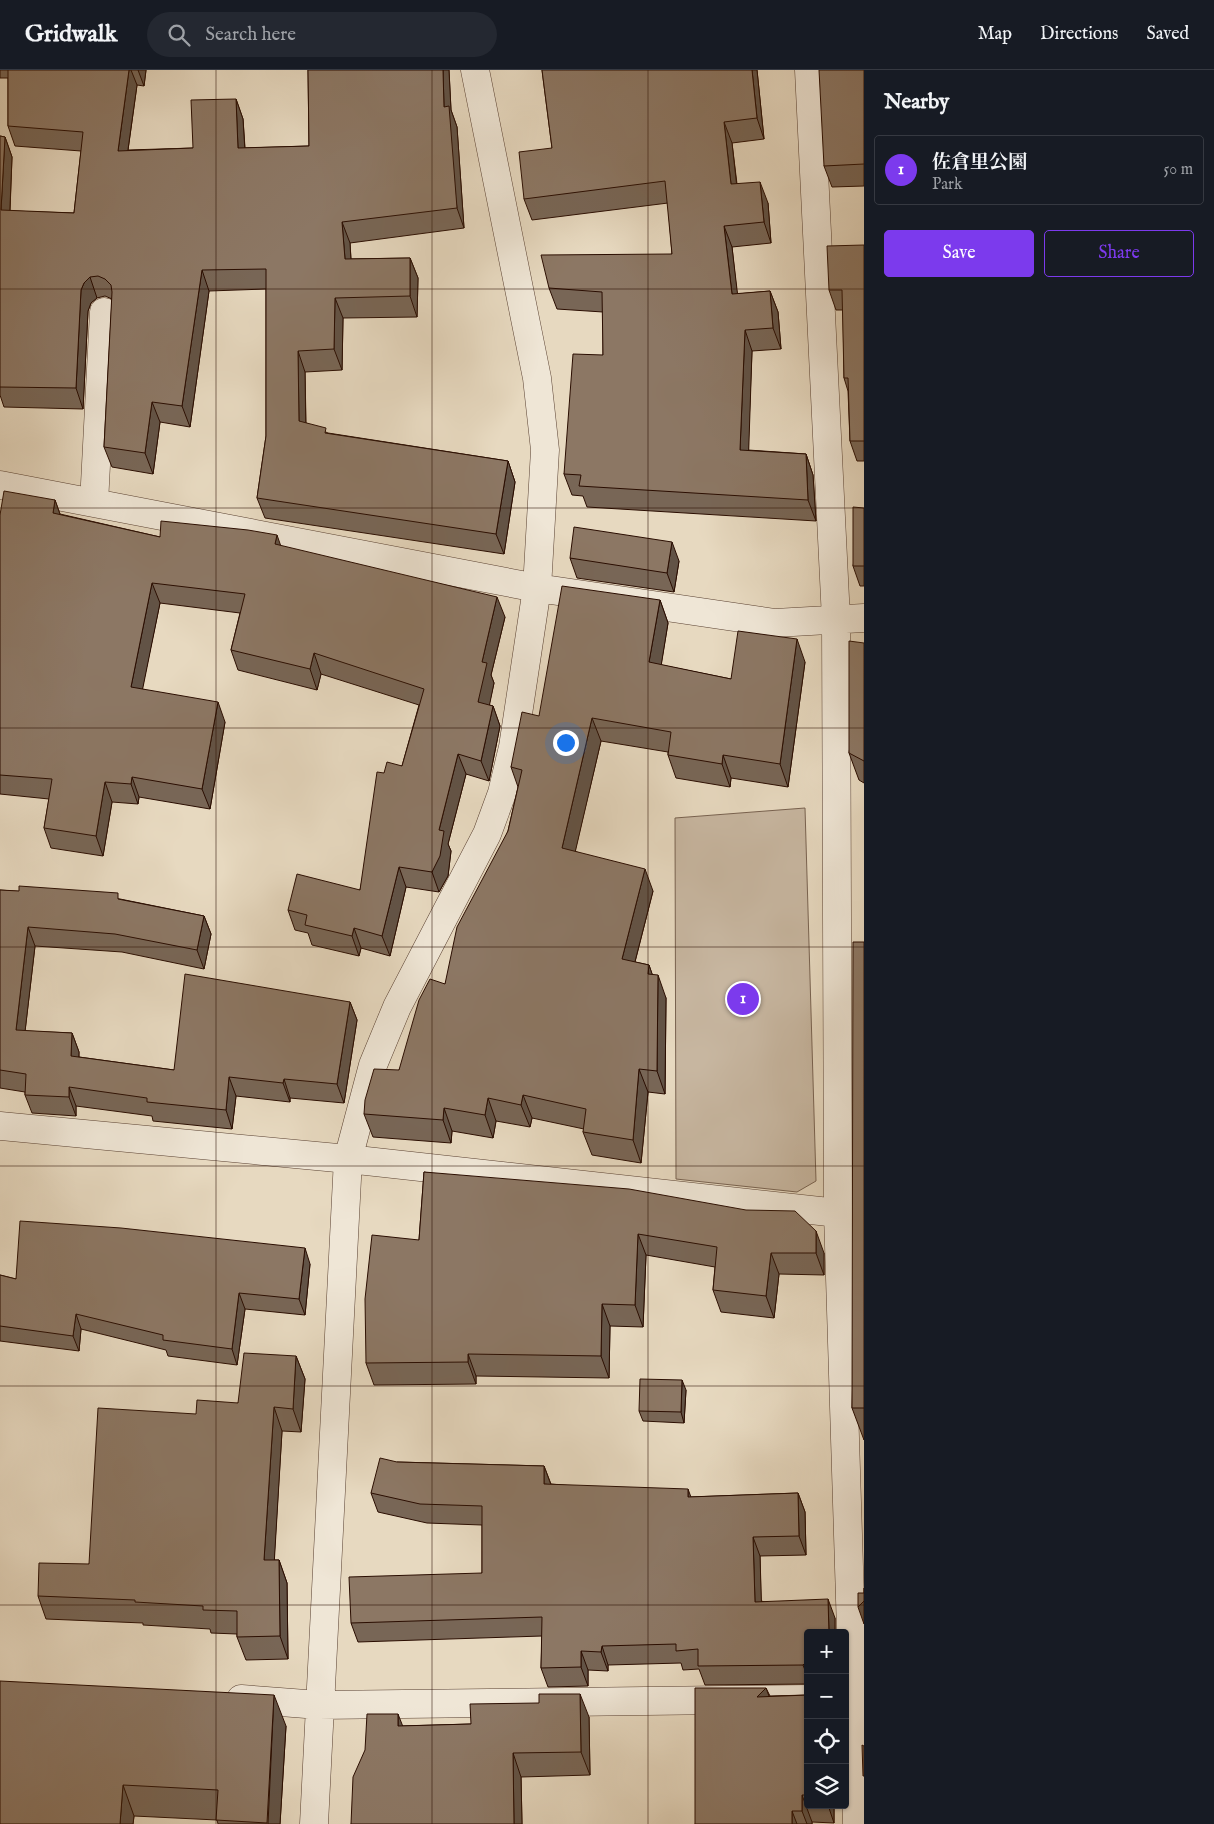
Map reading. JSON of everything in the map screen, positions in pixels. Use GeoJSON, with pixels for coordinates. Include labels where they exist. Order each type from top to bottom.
{"type":"FeatureCollection","features":[{"type":"Feature","properties":{"kind":"street"},"geometry":{"type":"LineString","coordinates":[[314,1824],[318,1705],[348,1160],[373,1065],[397,1007],[487,834],[502,794],[513,747],[536,588],[545,450],[538,387],[475,70]]}},
{"type":"Feature","properties":{"kind":"street"},"geometry":{"type":"LineString","coordinates":[[809,70],[836,620],[838,1212],[857,1824]]}},
{"type":"Feature","properties":{"kind":"street"},"geometry":{"type":"LineString","coordinates":[[94,503],[104,312]]}},
{"type":"Feature","properties":{"kind":"street"},"geometry":{"type":"LineString","coordinates":[[0,485],[536,588],[774,623],[864,618]]}},
{"type":"Feature","properties":{"kind":"street"},"geometry":{"type":"LineString","coordinates":[[0,1126],[348,1160],[838,1212]]}},
{"type":"Feature","properties":{"kind":"street"},"geometry":{"type":"LineString","coordinates":[[219,1698],[318,1705],[804,1698]]}},
{"type":"Feature","properties":{"kind":"shaded area"},"geometry":{"type":"Polygon","coordinates":[[[805,808],[816,1181],[797,1192],[676,1179],[675,818],[805,808]]]}},
{"type":"Feature","properties":{"kind":"building"},"geometry":{"type":"Polygon","coordinates":[[[8,70],[129,70],[118,151],[193,148],[191,100],[236,99],[238,148],[309,146],[308,70],[443,70],[444,107],[449,106],[457,208],[342,222],[345,259],[410,258],[410,296],[335,298],[334,349],[298,351],[299,421],[326,428],[325,433],[508,461],[496,534],[257,498],[266,436],[266,269],[202,270],[182,406],[152,402],[145,453],[104,447],[112,292],[111,285],[105,279],[98,276],[90,277],[84,283],[81,290],[76,388],[0,387],[0,136],[5,137],[1,210],[74,213],[83,132],[8,126],[8,70]]]}},
{"type":"Feature","properties":{"kind":"building"},"geometry":{"type":"Polygon","coordinates":[[[542,70],[752,70],[757,118],[724,122],[731,184],[760,182],[764,222],[724,226],[732,294],[770,291],[773,328],[745,330],[740,450],[806,454],[808,500],[579,486],[581,475],[564,474],[573,354],[603,355],[602,292],[549,288],[541,255],[672,254],[665,181],[524,199],[519,152],[552,148],[542,70]]]}},
{"type":"Feature","properties":{"kind":"building"},"geometry":{"type":"Polygon","coordinates":[[[819,70],[864,70],[864,164],[824,166],[819,70]]]}},
{"type":"Feature","properties":{"kind":"building"},"geometry":{"type":"Polygon","coordinates":[[[864,245],[864,441],[850,441],[848,378],[844,378],[842,290],[829,290],[827,246],[864,245]]]}},
{"type":"Feature","properties":{"kind":"building"},"geometry":{"type":"Polygon","coordinates":[[[4,491],[55,500],[53,513],[160,537],[161,521],[277,535],[275,544],[497,597],[482,662],[487,663],[478,702],[493,706],[481,761],[458,754],[439,830],[444,831],[440,856],[432,872],[399,867],[382,936],[354,928],[352,936],[305,925],[307,915],[288,910],[297,874],[360,890],[377,772],[384,773],[387,762],[402,766],[424,689],[314,653],[310,669],[231,650],[245,594],[152,583],[131,687],[218,702],[202,789],[132,777],[131,784],[105,782],[96,836],[44,828],[52,779],[0,775],[0,515],[4,491]]]}},
{"type":"Feature","properties":{"kind":"building"},"geometry":{"type":"Polygon","coordinates":[[[853,507],[864,508],[864,566],[853,566],[853,507]]]}},
{"type":"Feature","properties":{"kind":"building"},"geometry":{"type":"Polygon","coordinates":[[[574,527],[672,542],[667,573],[570,558],[574,527]]]}},
{"type":"Feature","properties":{"kind":"building"},"geometry":{"type":"Polygon","coordinates":[[[562,586],[660,600],[649,662],[731,679],[738,631],[797,639],[780,764],[723,755],[722,764],[668,755],[671,732],[592,718],[562,848],[645,869],[622,959],[649,965],[648,974],[658,975],[657,1071],[639,1069],[633,1140],[583,1132],[586,1109],[523,1095],[521,1105],[488,1098],[485,1115],[444,1108],[443,1120],[364,1114],[365,1100],[374,1069],[399,1070],[419,1000],[430,979],[445,984],[457,927],[508,831],[522,770],[511,767],[522,712],[539,716],[562,586]]]}},
{"type":"Feature","properties":{"kind":"building"},"geometry":{"type":"Polygon","coordinates":[[[849,641],[864,643],[864,761],[849,753],[849,641]]]}},
{"type":"Feature","properties":{"kind":"building"},"geometry":{"type":"Polygon","coordinates":[[[19,886],[118,893],[118,899],[204,916],[197,950],[115,934],[28,927],[16,1030],[72,1033],[71,1056],[174,1070],[185,974],[350,1002],[337,1084],[284,1079],[283,1083],[229,1077],[226,1110],[147,1102],[147,1098],[69,1087],[69,1097],[25,1095],[26,1074],[0,1070],[0,890],[19,891],[19,886]]]}},
{"type":"Feature","properties":{"kind":"building"},"geometry":{"type":"Polygon","coordinates":[[[853,942],[864,942],[864,1408],[852,1408],[853,942]]]}},
{"type":"Feature","properties":{"kind":"building"},"geometry":{"type":"Polygon","coordinates":[[[424,1172],[629,1189],[746,1210],[795,1211],[816,1231],[816,1253],[771,1253],[766,1296],[713,1290],[717,1247],[638,1234],[635,1305],[602,1304],[601,1356],[468,1354],[468,1362],[366,1363],[365,1299],[372,1235],[419,1240],[424,1172]]]}},
{"type":"Feature","properties":{"kind":"building"},"geometry":{"type":"Polygon","coordinates":[[[20,1221],[121,1228],[305,1248],[299,1299],[239,1293],[232,1349],[163,1340],[163,1335],[76,1314],[73,1336],[0,1326],[0,1275],[16,1279],[20,1221]]]}},
{"type":"Feature","properties":{"kind":"building"},"geometry":{"type":"Polygon","coordinates":[[[244,1353],[296,1356],[293,1409],[274,1407],[264,1560],[279,1560],[280,1636],[237,1637],[237,1611],[203,1610],[203,1606],[135,1602],[135,1600],[38,1596],[39,1563],[89,1564],[98,1408],[196,1414],[197,1400],[238,1403],[244,1353]]]}},
{"type":"Feature","properties":{"kind":"building"},"geometry":{"type":"Polygon","coordinates":[[[640,1379],[682,1380],[681,1412],[639,1411],[640,1379]]]}},
{"type":"Feature","properties":{"kind":"building"},"geometry":{"type":"Polygon","coordinates":[[[380,1458],[397,1462],[544,1466],[544,1484],[688,1489],[688,1497],[798,1493],[799,1536],[753,1537],[755,1602],[828,1599],[829,1629],[804,1629],[803,1665],[698,1666],[698,1649],[676,1651],[676,1644],[602,1646],[601,1652],[581,1651],[581,1667],[541,1668],[542,1617],[351,1623],[349,1577],[482,1573],[482,1506],[420,1504],[371,1493],[380,1458]]]}},
{"type":"Feature","properties":{"kind":"building"},"geometry":{"type":"Polygon","coordinates":[[[858,1593],[864,1593],[864,1601],[858,1607],[858,1593]]]}},
{"type":"Feature","properties":{"kind":"building"},"geometry":{"type":"Polygon","coordinates":[[[0,1681],[274,1695],[267,1823],[216,1820],[218,1790],[123,1785],[120,1824],[0,1824],[0,1681]]]}},
{"type":"Feature","properties":{"kind":"building"},"geometry":{"type":"Polygon","coordinates":[[[695,1688],[766,1688],[757,1697],[804,1695],[804,1795],[802,1795],[802,1811],[792,1811],[792,1824],[695,1824],[695,1688]]]}},
{"type":"Feature","properties":{"kind":"building"},"geometry":{"type":"Polygon","coordinates":[[[539,1694],[580,1694],[581,1752],[513,1753],[514,1824],[351,1824],[353,1777],[365,1750],[367,1714],[398,1714],[398,1726],[471,1724],[470,1704],[539,1703],[539,1694]]]}},
{"type":"Feature","properties":{"kind":"building"},"geometry":{"type":"Polygon","coordinates":[[[862,1745],[864,1746],[864,1776],[863,1776],[862,1745]]]}},
{"type":"Feature","properties":{"kind":"place","name":"佐倉里公園"},"geometry":{"type":"Point","coordinates":[743,999]}}]}
